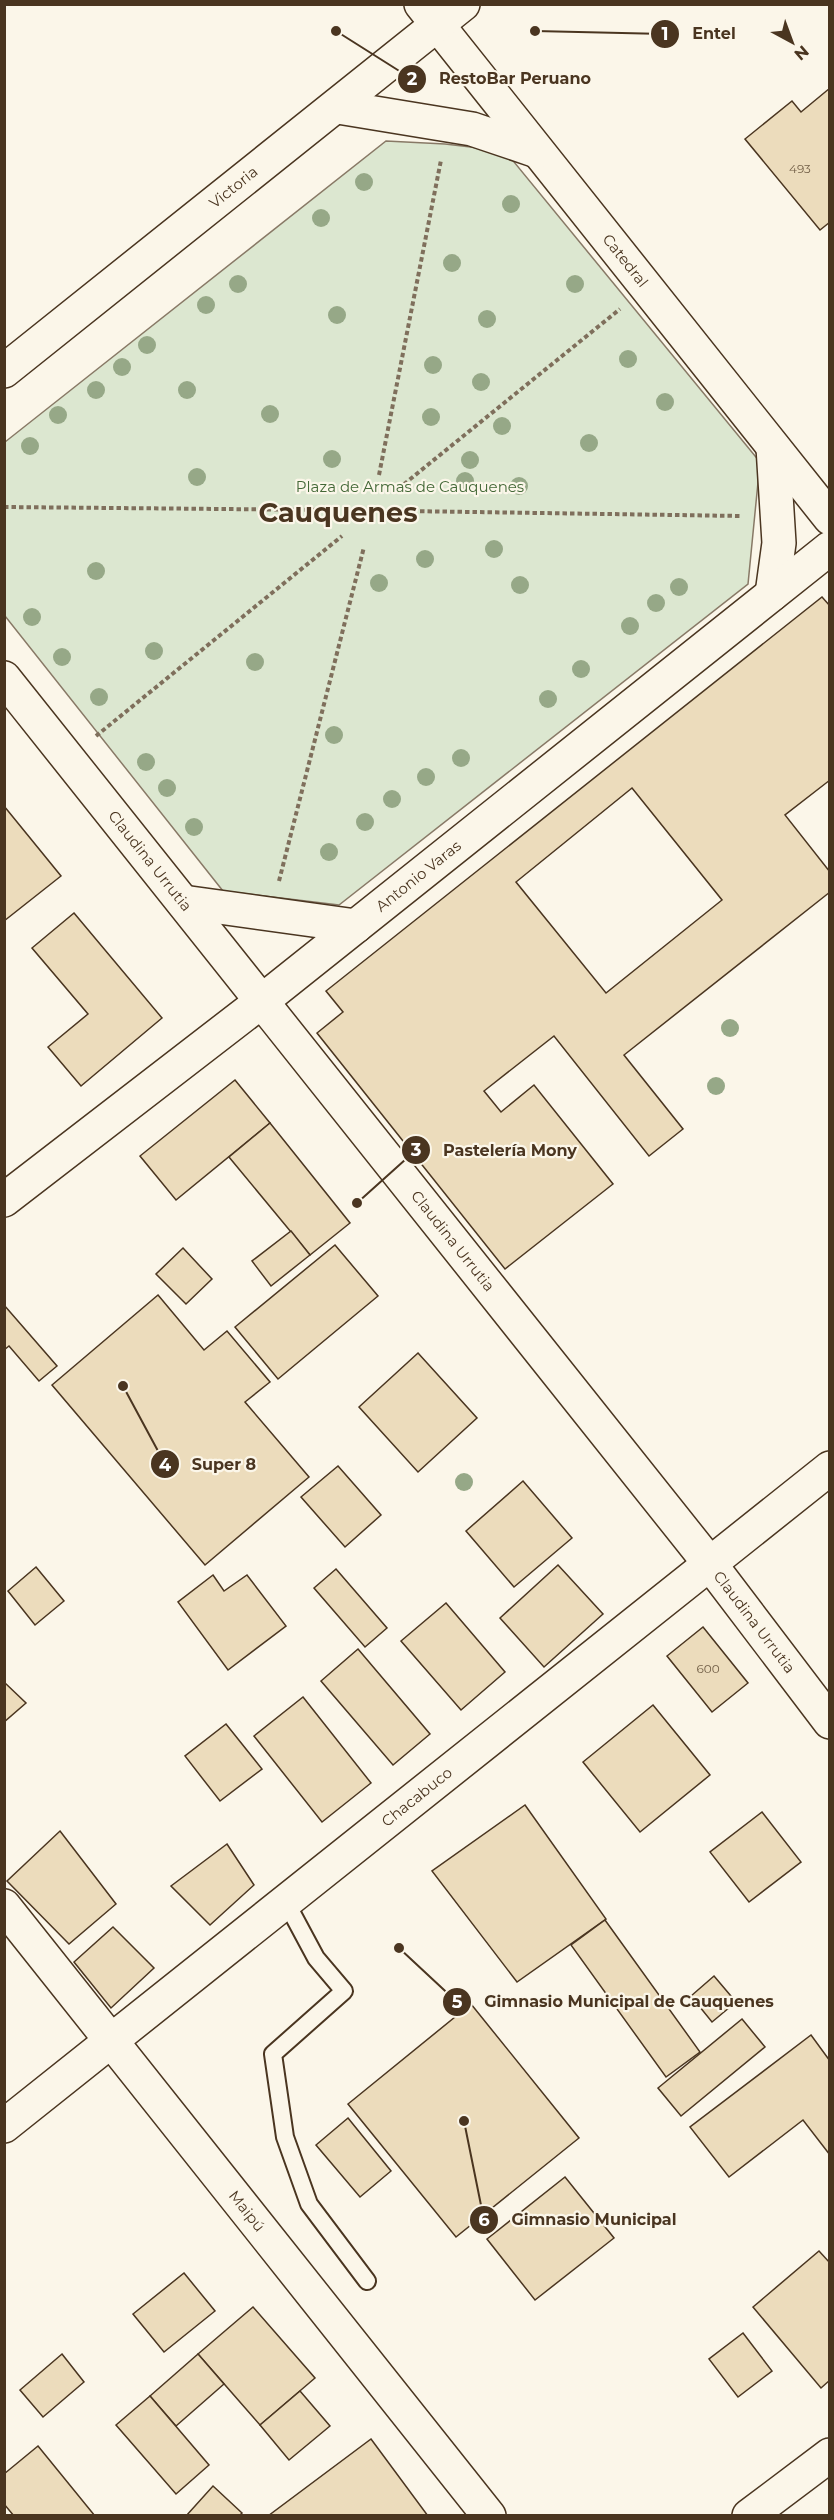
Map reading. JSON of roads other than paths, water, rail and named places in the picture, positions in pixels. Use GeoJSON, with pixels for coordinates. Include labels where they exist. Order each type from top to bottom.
{"type":"FeatureCollection","features":[{"type":"Feature","properties":{"kind":"main road","name":"Victoria"},"geometry":{"type":"LineString","coordinates":[[4,371],[338,107],[429,15],[463,4]]}},
{"type":"Feature","properties":{"kind":"main road","name":"Catedral"},"geometry":{"type":"LineString","coordinates":[[429,15],[830,518]]}},
{"type":"Feature","properties":{"kind":"main road"},"geometry":{"type":"LineString","coordinates":[[338,107],[472,129],[537,151]]}},
{"type":"Feature","properties":{"kind":"main road"},"geometry":{"type":"LineString","coordinates":[[772,594],[779,543],[773,447]]}},
{"type":"Feature","properties":{"kind":"main road","name":"Antonio Varas"},"geometry":{"type":"LineString","coordinates":[[4,1200],[262,1001],[830,548]]}},
{"type":"Feature","properties":{"kind":"main road","name":"Claudina Urrutia"},"geometry":{"type":"LineString","coordinates":[[4,678],[710,1564],[830,1722]]}},
{"type":"Feature","properties":{"kind":"main road"},"geometry":{"type":"LineString","coordinates":[[183,902],[356,926]]}},
{"type":"Feature","properties":{"kind":"main road","name":"Chacabuco"},"geometry":{"type":"LineString","coordinates":[[4,2126],[830,1468]]}},
{"type":"Feature","properties":{"kind":"main road","name":"Maipú"},"geometry":{"type":"LineString","coordinates":[[4,1906],[489,2516]]}},
{"type":"Feature","properties":{"kind":"main road"},"geometry":{"type":"LineString","coordinates":[[749,2516],[830,2455]]}},
{"type":"Feature","properties":{"kind":"lane"},"geometry":{"type":"LineString","coordinates":[[286,1902],[316,1958],[344,1990],[273,2054],[285,2137],[309,2204],[367,2281]]}},
{"type":"Feature","properties":{"kind":"place","name":"RestoBar Peruano"},"geometry":{"type":"Point","coordinates":[336,31]}},
{"type":"Feature","properties":{"kind":"place","name":"Entel"},"geometry":{"type":"Point","coordinates":[535,31]}},
{"type":"Feature","properties":{"kind":"place","name":"Pastelería Mony"},"geometry":{"type":"Point","coordinates":[357,1203]}},
{"type":"Feature","properties":{"kind":"place","name":"Super 8"},"geometry":{"type":"Point","coordinates":[123,1386]}},
{"type":"Feature","properties":{"kind":"place","name":"Gimnasio Municipal de Cauquenes"},"geometry":{"type":"Point","coordinates":[399,1948]}},
{"type":"Feature","properties":{"kind":"place","name":"Gimnasio Municipal"},"geometry":{"type":"Point","coordinates":[464,2121]}},
{"type":"Feature","properties":{"kind":"district","name":"Cauquenes"},"geometry":{"type":"Point","coordinates":[338,513]}},
{"type":"Feature","properties":{"kind":"park label","name":"Plaza de Armas de Cauquenes"},"geometry":{"type":"Point","coordinates":[410,487]}}]}
